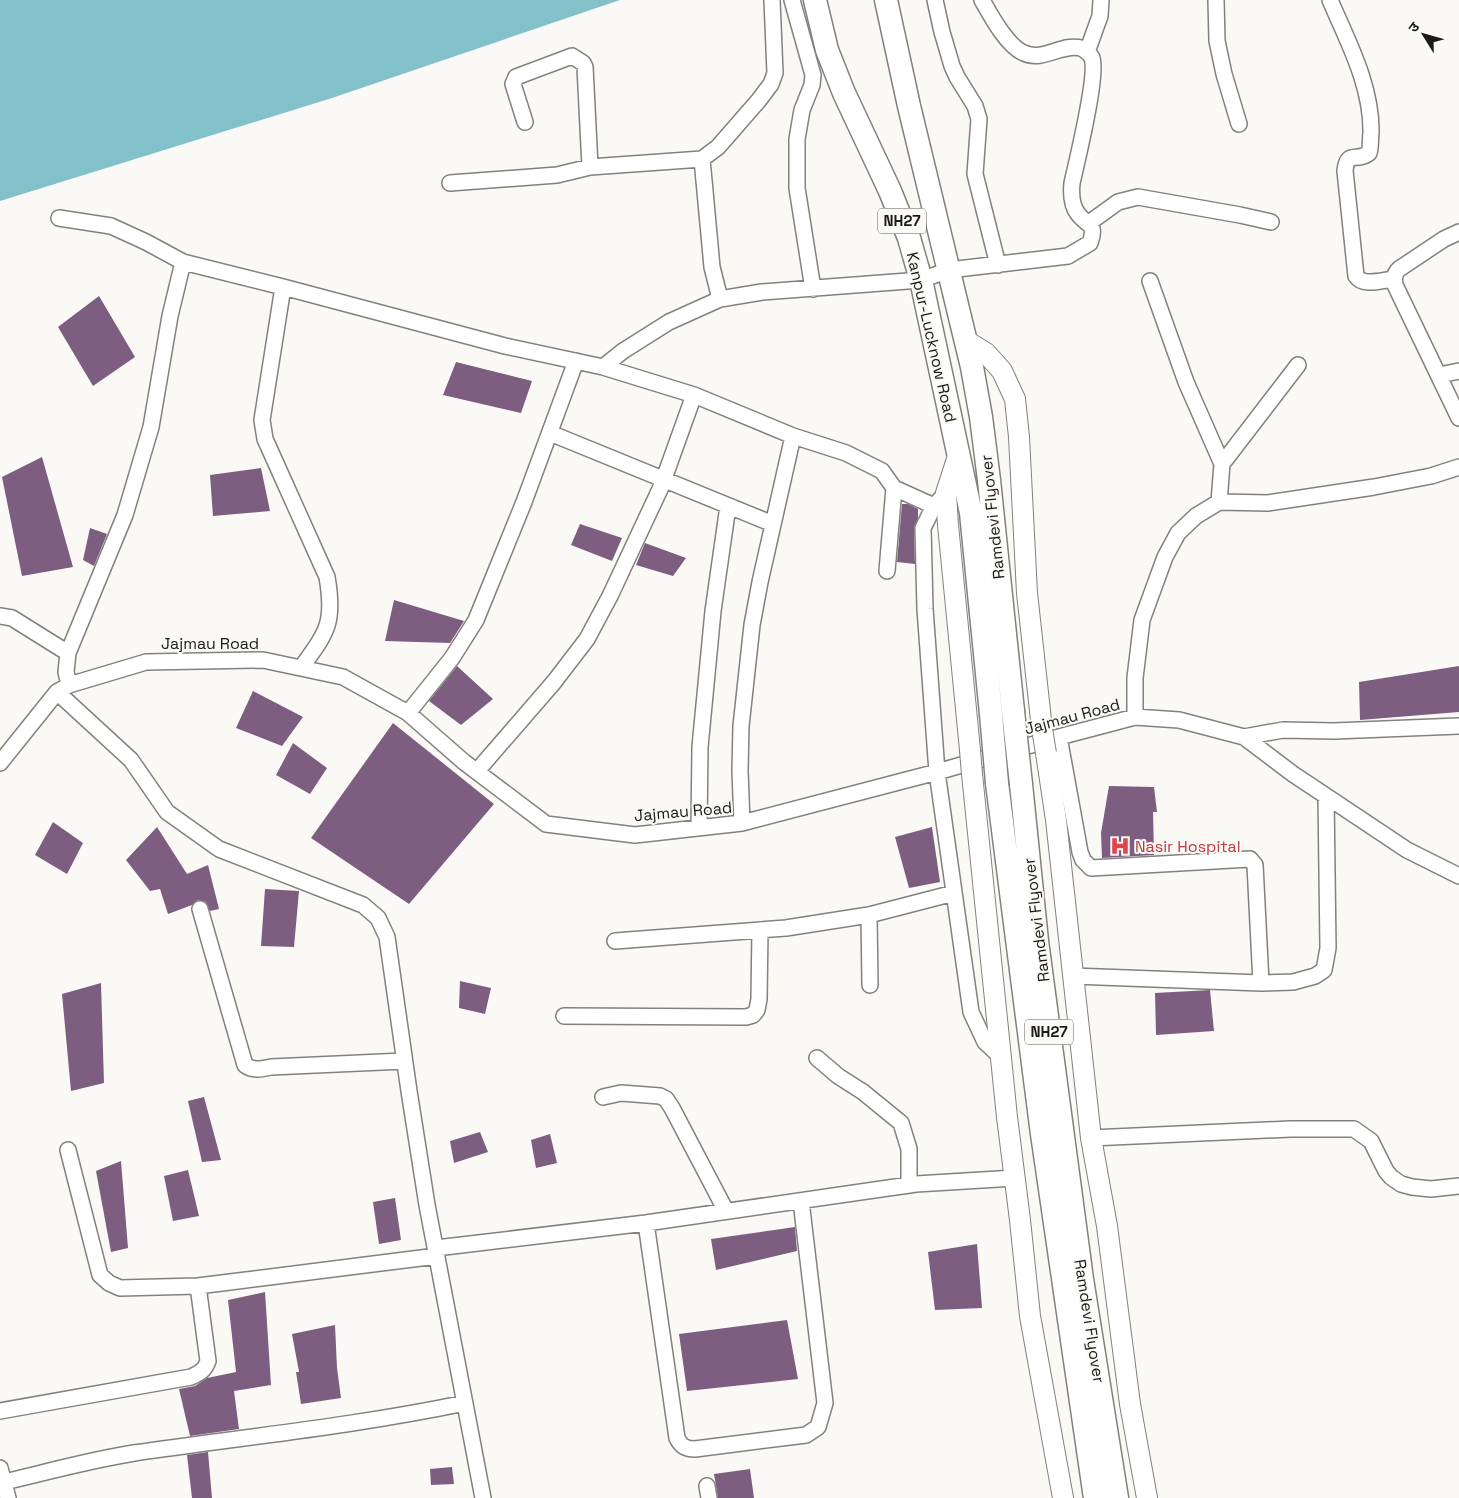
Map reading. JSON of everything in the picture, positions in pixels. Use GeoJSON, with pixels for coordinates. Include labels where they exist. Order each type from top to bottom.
{"type":"FeatureCollection","features":[{"type":"Feature","properties":{"kind":"highway","name":"Kanpur-Lucknow Road"},"geometry":{"type":"LineString","coordinates":[[814,0],[827,50],[844,93],[909,238],[921,280],[959,453]]}},
{"type":"Feature","properties":{"kind":"highway","name":"Kanpur-Lucknow Road"},"geometry":{"type":"LineString","coordinates":[[886,0],[909,106],[950,270],[965,340]]}},
{"type":"Feature","properties":{"kind":"highway","name":"Ramdevi Flyover"},"geometry":{"type":"LineString","coordinates":[[965,340],[981,417],[1041,970],[1082,1279],[1117,1498]]}},
{"type":"Feature","properties":{"kind":"highway","name":"Ramdevi Flyover"},"geometry":{"type":"LineString","coordinates":[[959,453],[971,513],[1000,811],[1039,1115],[1094,1498]]}},
{"type":"Feature","properties":{"kind":"main road"},"geometry":{"type":"LineString","coordinates":[[965,340],[986,353],[1002,371],[1015,399],[1019,437],[1027,593],[1050,733],[1046,753],[1056,820],[1091,1138],[1107,1226],[1130,1404],[1146,1498]]}},
{"type":"Feature","properties":{"kind":"main road"},"geometry":{"type":"LineString","coordinates":[[959,453],[940,499],[948,525],[1001,1057],[1030,1316],[1063,1498]]}},
{"type":"Feature","properties":{"kind":"street"},"geometry":{"type":"LineString","coordinates":[[450,183],[557,175],[590,167],[702,159],[718,147],[759,100],[776,72],[772,0]]}},
{"type":"Feature","properties":{"kind":"street"},"geometry":{"type":"LineString","coordinates":[[792,0],[813,74],[812,85],[802,110],[797,139],[798,188],[813,290]]}},
{"type":"Feature","properties":{"kind":"street"},"geometry":{"type":"LineString","coordinates":[[935,0],[952,66],[975,106],[979,119],[975,174],[998,265]]}},
{"type":"Feature","properties":{"kind":"street"},"geometry":{"type":"LineString","coordinates":[[603,367],[623,351],[669,322],[720,299],[762,292],[813,290],[865,283],[921,280],[950,270],[1068,256],[1090,243],[1094,233],[1089,223],[1078,214],[1071,197],[1072,183],[1092,81],[1092,59],[1082,48],[1073,48],[1035,56],[1024,53],[1011,44],[982,0]]}},
{"type":"Feature","properties":{"kind":"street"},"geometry":{"type":"LineString","coordinates":[[1086,52],[1100,16],[1101,0]]}},
{"type":"Feature","properties":{"kind":"street"},"geometry":{"type":"LineString","coordinates":[[1216,0],[1217,41],[1224,74],[1239,124]]}},
{"type":"Feature","properties":{"kind":"street"},"geometry":{"type":"LineString","coordinates":[[1330,0],[1364,81],[1371,128],[1369,153],[1366,156],[1348,159],[1345,171],[1356,276],[1363,282],[1394,279]]}},
{"type":"Feature","properties":{"kind":"street"},"geometry":{"type":"LineString","coordinates":[[526,122],[513,84],[516,77],[572,56],[578,59],[585,67],[590,167]]}},
{"type":"Feature","properties":{"kind":"street"},"geometry":{"type":"LineString","coordinates":[[702,159],[712,267],[720,299]]}},
{"type":"Feature","properties":{"kind":"street"},"geometry":{"type":"LineString","coordinates":[[1089,223],[1118,202],[1138,197],[1271,222]]}},
{"type":"Feature","properties":{"kind":"street"},"geometry":{"type":"LineString","coordinates":[[59,218],[110,226],[146,242],[183,262],[505,346],[603,367],[694,395],[793,436],[846,453],[882,471],[894,488],[886,571]]}},
{"type":"Feature","properties":{"kind":"street"},"geometry":{"type":"LineString","coordinates":[[1459,232],[1444,239],[1399,269],[1394,279],[1395,285],[1459,418]]}},
{"type":"Feature","properties":{"kind":"street"},"geometry":{"type":"LineString","coordinates":[[0,764],[62,688],[68,653],[125,515],[149,435],[170,316],[183,262]]}},
{"type":"Feature","properties":{"kind":"street"},"geometry":{"type":"LineString","coordinates":[[1150,281],[1186,382],[1222,464],[1219,502]]}},
{"type":"Feature","properties":{"kind":"street"},"geometry":{"type":"LineString","coordinates":[[283,287],[262,420],[265,439],[326,577],[330,598],[330,616],[323,638],[301,668]]}},
{"type":"Feature","properties":{"kind":"street"},"geometry":{"type":"LineString","coordinates":[[408,713],[452,658],[476,620],[524,502],[576,361]]}},
{"type":"Feature","properties":{"kind":"street"},"geometry":{"type":"LineString","coordinates":[[1222,464],[1298,365]]}},
{"type":"Feature","properties":{"kind":"street"},"geometry":{"type":"LineString","coordinates":[[1438,375],[1459,371]]}},
{"type":"Feature","properties":{"kind":"street"},"geometry":{"type":"LineString","coordinates":[[476,771],[554,682],[587,639],[610,596],[664,479],[694,395]]}},
{"type":"Feature","properties":{"kind":"street"},"geometry":{"type":"LineString","coordinates":[[550,433],[773,524]]}},
{"type":"Feature","properties":{"kind":"street"},"geometry":{"type":"LineString","coordinates":[[742,823],[741,726],[752,625],[793,436]]}},
{"type":"Feature","properties":{"kind":"street"},"geometry":{"type":"LineString","coordinates":[[1135,717],[1135,678],[1142,620],[1165,557],[1178,533],[1196,516],[1219,502],[1268,503],[1383,485],[1431,476],[1459,468]]}},
{"type":"Feature","properties":{"kind":"street"},"geometry":{"type":"LineString","coordinates":[[894,488],[940,499],[923,528],[925,608],[937,772],[971,1012],[985,1042],[1001,1057]]}},
{"type":"Feature","properties":{"kind":"street"},"geometry":{"type":"LineString","coordinates":[[699,828],[700,746],[713,611],[728,506]]}},
{"type":"Feature","properties":{"kind":"street"},"geometry":{"type":"LineString","coordinates":[[0,616],[12,618],[68,653]]}},
{"type":"Feature","properties":{"kind":"street","name":"Jajmau Road"},"geometry":{"type":"LineString","coordinates":[[62,688],[146,662],[263,660],[343,678],[408,713],[476,771],[546,824],[635,835],[742,823],[937,772],[1050,733],[1135,717],[1179,720],[1244,737],[1293,774],[1407,850],[1459,876]]}},
{"type":"Feature","properties":{"kind":"street"},"geometry":{"type":"LineString","coordinates":[[62,688],[130,760],[167,812],[219,849],[363,905],[378,918],[387,937],[404,1061],[436,1252],[482,1498]]}},
{"type":"Feature","properties":{"kind":"street"},"geometry":{"type":"LineString","coordinates":[[1244,737],[1283,730],[1334,731],[1459,726]]}},
{"type":"Feature","properties":{"kind":"street"},"geometry":{"type":"LineString","coordinates":[[1050,733],[1080,852],[1083,860],[1091,868],[1253,860],[1255,865],[1261,983]]}},
{"type":"Feature","properties":{"kind":"street"},"geometry":{"type":"LineString","coordinates":[[1073,976],[1261,983],[1293,982],[1315,976],[1324,970],[1328,948],[1326,796]]}},
{"type":"Feature","properties":{"kind":"street"},"geometry":{"type":"LineString","coordinates":[[615,941],[786,928],[869,915],[954,893]]}},
{"type":"Feature","properties":{"kind":"street"},"geometry":{"type":"LineString","coordinates":[[200,909],[245,1065],[256,1069],[404,1061]]}},
{"type":"Feature","properties":{"kind":"street"},"geometry":{"type":"LineString","coordinates":[[869,915],[870,985]]}},
{"type":"Feature","properties":{"kind":"street"},"geometry":{"type":"LineString","coordinates":[[564,1016],[746,1017],[754,1015],[759,999],[760,930]]}},
{"type":"Feature","properties":{"kind":"street"},"geometry":{"type":"LineString","coordinates":[[817,1058],[901,1123],[909,1149],[909,1185]]}},
{"type":"Feature","properties":{"kind":"street"},"geometry":{"type":"LineString","coordinates":[[603,1097],[621,1093],[660,1096],[666,1099],[726,1211]]}},
{"type":"Feature","properties":{"kind":"street"},"geometry":{"type":"LineString","coordinates":[[1091,1138],[1290,1129],[1354,1129],[1371,1141],[1386,1171],[1401,1184],[1431,1189],[1459,1186]]}},
{"type":"Feature","properties":{"kind":"street"},"geometry":{"type":"LineString","coordinates":[[68,1150],[100,1275],[109,1283],[120,1288],[198,1286],[909,1185],[1015,1178]]}},
{"type":"Feature","properties":{"kind":"street"},"geometry":{"type":"LineString","coordinates":[[646,1223],[677,1438],[680,1445],[687,1449],[695,1449],[806,1435],[818,1427],[825,1403],[801,1201]]}},
{"type":"Feature","properties":{"kind":"street"},"geometry":{"type":"LineString","coordinates":[[0,1411],[200,1374],[208,1361],[198,1286]]}},
{"type":"Feature","properties":{"kind":"street"},"geometry":{"type":"LineString","coordinates":[[8,1498],[2,1475],[131,1453],[424,1412],[465,1403]]}},
{"type":"Feature","properties":{"kind":"water"},"geometry":{"type":"Polygon","coordinates":[[[0,0],[620,0],[332,98],[0,201],[0,0]]]}},
{"type":"Feature","properties":{"kind":"building"},"geometry":{"type":"Polygon","coordinates":[[[99,296],[135,357],[93,386],[58,327],[99,296]]]}},
{"type":"Feature","properties":{"kind":"building"},"geometry":{"type":"Polygon","coordinates":[[[456,362],[532,381],[521,413],[443,395],[456,362]]]}},
{"type":"Feature","properties":{"kind":"building"},"geometry":{"type":"Polygon","coordinates":[[[42,457],[73,567],[22,576],[2,477],[42,457]]]}},
{"type":"Feature","properties":{"kind":"building"},"geometry":{"type":"Polygon","coordinates":[[[261,468],[270,511],[213,516],[210,475],[261,468]]]}},
{"type":"Feature","properties":{"kind":"building"},"geometry":{"type":"Polygon","coordinates":[[[902,504],[908,504],[918,509],[918,518],[914,528],[915,564],[897,562],[902,504]]]}},
{"type":"Feature","properties":{"kind":"building"},"geometry":{"type":"Polygon","coordinates":[[[580,524],[622,538],[612,561],[571,545],[580,524]]]}},
{"type":"Feature","properties":{"kind":"building"},"geometry":{"type":"Polygon","coordinates":[[[90,528],[107,534],[94,566],[83,560],[90,528]]]}},
{"type":"Feature","properties":{"kind":"building"},"geometry":{"type":"Polygon","coordinates":[[[645,543],[686,558],[673,576],[636,565],[645,543]]]}},
{"type":"Feature","properties":{"kind":"building"},"geometry":{"type":"Polygon","coordinates":[[[394,600],[464,621],[450,643],[385,641],[394,600]]]}},
{"type":"Feature","properties":{"kind":"building"},"geometry":{"type":"Polygon","coordinates":[[[457,666],[493,699],[461,725],[429,701],[457,666]]]}},
{"type":"Feature","properties":{"kind":"building"},"geometry":{"type":"Polygon","coordinates":[[[1459,666],[1459,712],[1360,720],[1359,682],[1459,666]]]}},
{"type":"Feature","properties":{"kind":"building"},"geometry":{"type":"Polygon","coordinates":[[[253,691],[303,717],[282,746],[236,728],[253,691]]]}},
{"type":"Feature","properties":{"kind":"building"},"geometry":{"type":"Polygon","coordinates":[[[393,723],[494,804],[409,904],[311,838],[393,723]]]}},
{"type":"Feature","properties":{"kind":"building"},"geometry":{"type":"Polygon","coordinates":[[[293,743],[327,768],[310,794],[276,775],[293,743]]]}},
{"type":"Feature","properties":{"kind":"building"},"geometry":{"type":"Polygon","coordinates":[[[1109,786],[1154,787],[1157,812],[1153,812],[1154,855],[1102,858],[1101,833],[1109,786]]]}},
{"type":"Feature","properties":{"kind":"building"},"geometry":{"type":"Polygon","coordinates":[[[53,822],[83,843],[67,874],[35,855],[53,822]]]}},
{"type":"Feature","properties":{"kind":"building"},"geometry":{"type":"Polygon","coordinates":[[[157,827],[187,874],[208,865],[219,909],[210,911],[206,902],[198,900],[192,905],[168,914],[160,889],[150,891],[126,860],[157,827]]]}},
{"type":"Feature","properties":{"kind":"building"},"geometry":{"type":"Polygon","coordinates":[[[932,827],[940,882],[909,888],[895,837],[932,827]]]}},
{"type":"Feature","properties":{"kind":"building"},"geometry":{"type":"Polygon","coordinates":[[[265,889],[299,891],[294,947],[261,946],[265,889]]]}},
{"type":"Feature","properties":{"kind":"building"},"geometry":{"type":"Polygon","coordinates":[[[460,981],[491,988],[485,1014],[459,1008],[460,981]]]}},
{"type":"Feature","properties":{"kind":"building"},"geometry":{"type":"Polygon","coordinates":[[[101,983],[104,1083],[71,1091],[62,994],[101,983]]]}},
{"type":"Feature","properties":{"kind":"building"},"geometry":{"type":"Polygon","coordinates":[[[1210,990],[1214,1031],[1156,1035],[1155,993],[1210,990]]]}},
{"type":"Feature","properties":{"kind":"building"},"geometry":{"type":"Polygon","coordinates":[[[204,1097],[221,1160],[202,1162],[188,1101],[204,1097]]]}},
{"type":"Feature","properties":{"kind":"building"},"geometry":{"type":"Polygon","coordinates":[[[480,1132],[488,1152],[454,1163],[450,1141],[480,1132]]]}},
{"type":"Feature","properties":{"kind":"building"},"geometry":{"type":"Polygon","coordinates":[[[550,1134],[557,1163],[536,1168],[531,1140],[550,1134]]]}},
{"type":"Feature","properties":{"kind":"building"},"geometry":{"type":"Polygon","coordinates":[[[121,1161],[128,1248],[111,1252],[96,1171],[121,1161]]]}},
{"type":"Feature","properties":{"kind":"building"},"geometry":{"type":"Polygon","coordinates":[[[188,1170],[199,1216],[173,1221],[164,1176],[188,1170]]]}},
{"type":"Feature","properties":{"kind":"building"},"geometry":{"type":"Polygon","coordinates":[[[395,1198],[401,1240],[379,1244],[373,1202],[395,1198]]]}},
{"type":"Feature","properties":{"kind":"building"},"geometry":{"type":"Polygon","coordinates":[[[795,1227],[797,1251],[716,1270],[711,1239],[795,1227]]]}},
{"type":"Feature","properties":{"kind":"building"},"geometry":{"type":"Polygon","coordinates":[[[977,1244],[982,1308],[935,1310],[928,1252],[977,1244]]]}},
{"type":"Feature","properties":{"kind":"building"},"geometry":{"type":"Polygon","coordinates":[[[265,1292],[271,1385],[234,1391],[239,1429],[190,1436],[179,1389],[195,1386],[207,1378],[236,1372],[228,1300],[265,1292]]]}},
{"type":"Feature","properties":{"kind":"building"},"geometry":{"type":"Polygon","coordinates":[[[787,1320],[798,1379],[687,1391],[679,1334],[787,1320]]]}},
{"type":"Feature","properties":{"kind":"building"},"geometry":{"type":"Polygon","coordinates":[[[335,1325],[337,1368],[341,1398],[301,1404],[296,1372],[299,1372],[292,1334],[335,1325]]]}},
{"type":"Feature","properties":{"kind":"building"},"geometry":{"type":"Polygon","coordinates":[[[208,1452],[212,1498],[192,1498],[187,1455],[208,1452]]]}},
{"type":"Feature","properties":{"kind":"building"},"geometry":{"type":"Polygon","coordinates":[[[452,1467],[454,1484],[431,1485],[430,1469],[452,1467]]]}},
{"type":"Feature","properties":{"kind":"building"},"geometry":{"type":"Polygon","coordinates":[[[750,1469],[754,1498],[718,1498],[714,1474],[750,1469]]]}},
{"type":"Feature","properties":{"kind":"place","name":"Nasir Hospital"},"geometry":{"type":"Point","coordinates":[1120,846]}}]}
